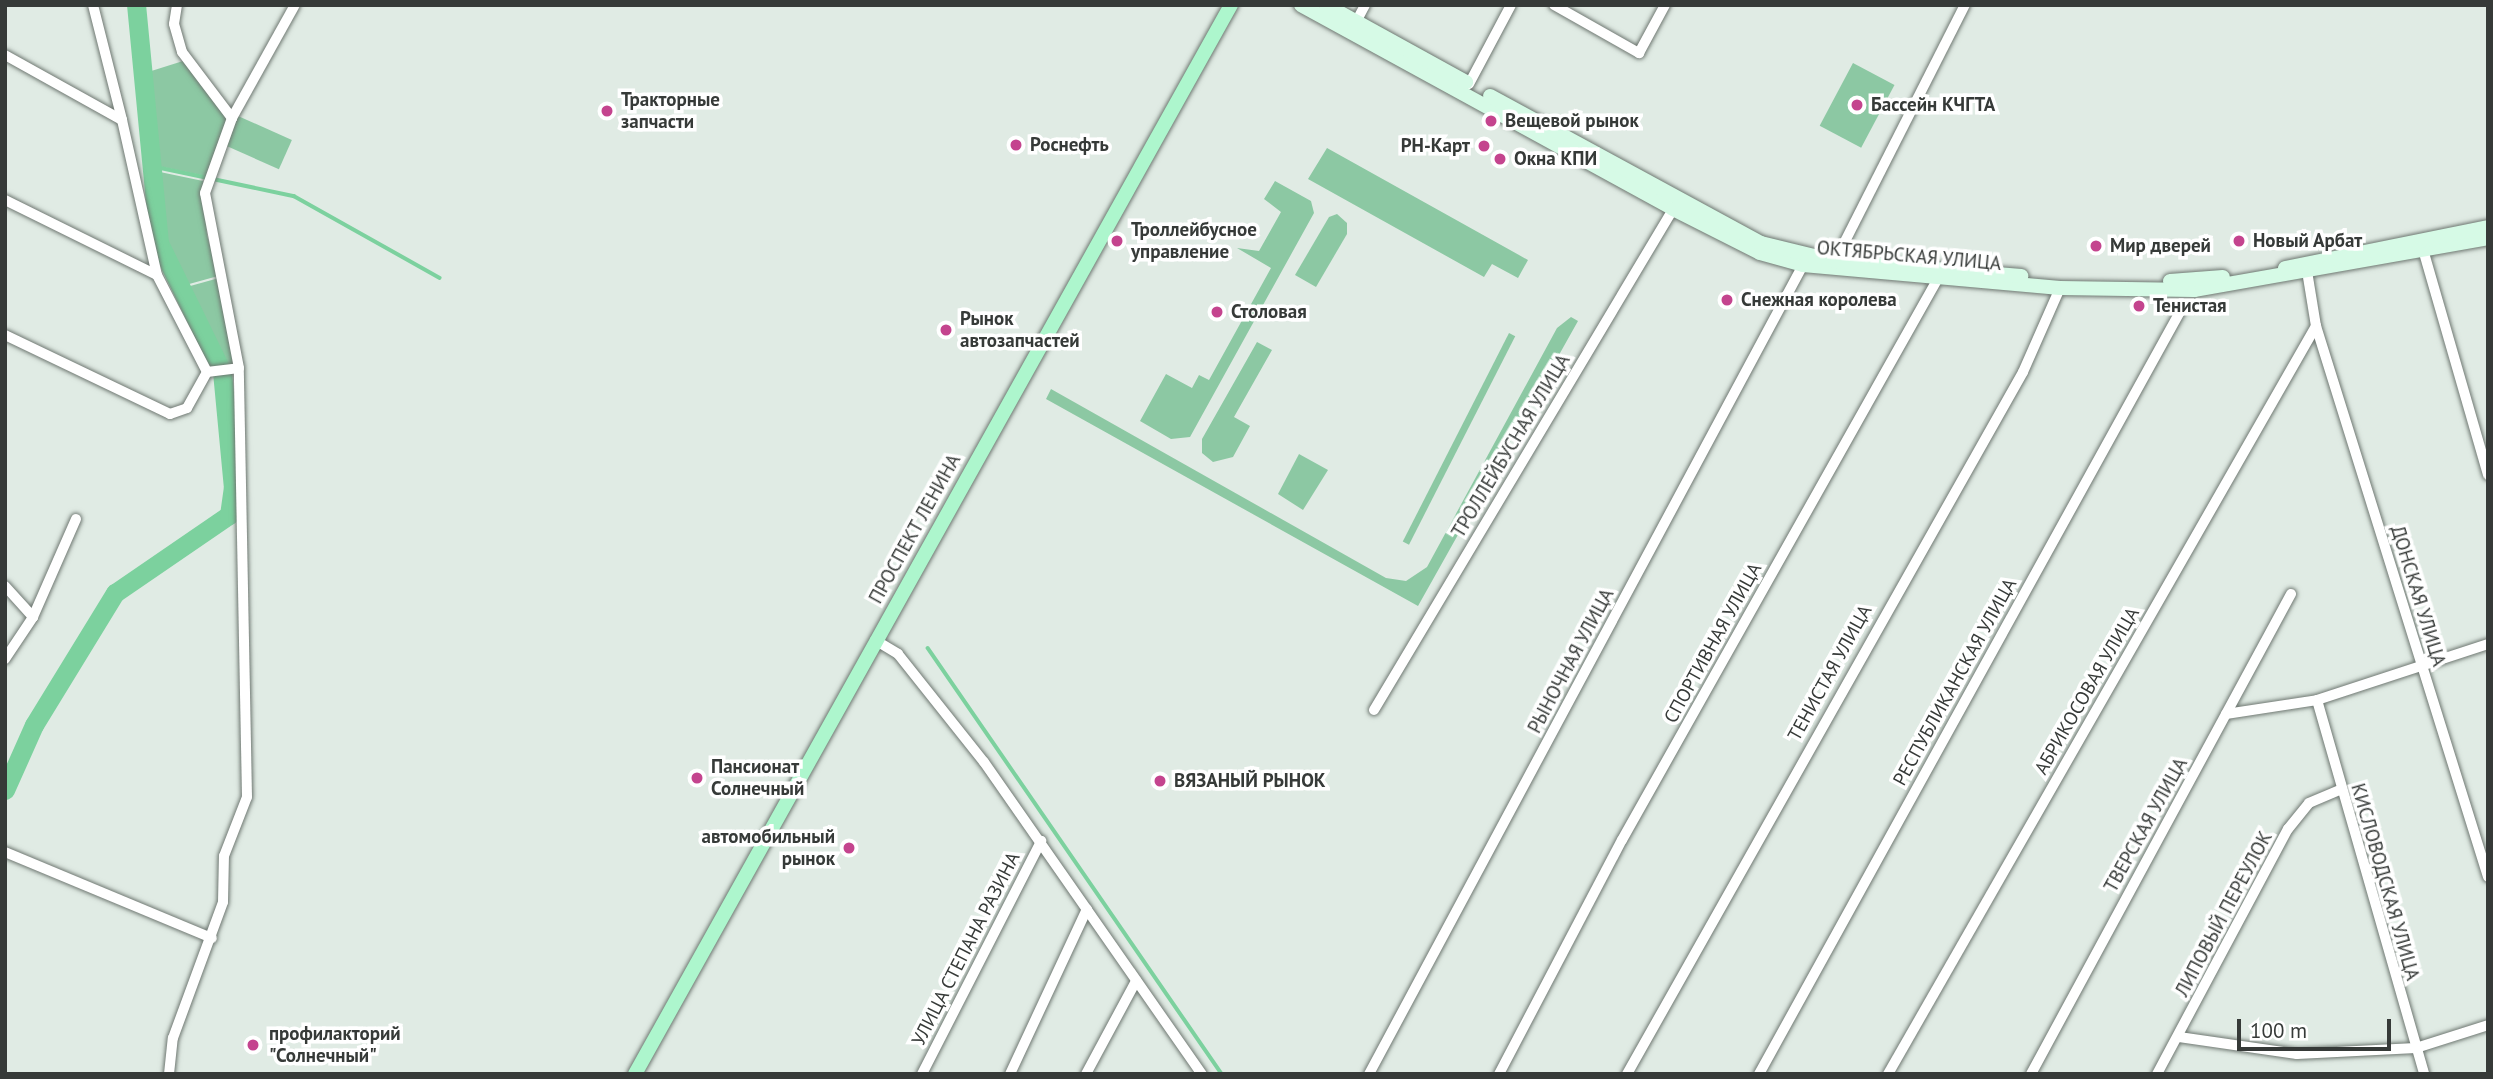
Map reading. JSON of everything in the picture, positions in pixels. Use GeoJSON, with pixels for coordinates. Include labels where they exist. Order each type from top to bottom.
{"type":"FeatureCollection","features":[{"type":"Feature","properties":{"kind":"main road","name":"ПРОСПЕКТ ЛЕНИНА"},"geometry":{"type":"LineString","coordinates":[[635,1074],[1231,5]]}},
{"type":"Feature","properties":{"kind":"main road","name":"ОКТЯБРЬСКАЯ УЛИЦА"},"geometry":{"type":"LineString","coordinates":[[1301,5],[1333,22],[1354,27],[1469,84],[1760,253],[1803,265],[1937,280],[2060,288],[2194,290],[2424,253],[2488,238]]}},
{"type":"Feature","properties":{"kind":"main road","name":"ОКТЯБРЬСКАЯ УЛИЦА"},"geometry":{"type":"LineString","coordinates":[[1326,5],[1354,27],[1676,204],[1761,243],[1835,261],[2122,281],[2179,281],[2307,270],[2488,227]]}},
{"type":"Feature","properties":{"kind":"street"},"geometry":{"type":"LineString","coordinates":[[93,5],[157,275],[207,372]]}},
{"type":"Feature","properties":{"kind":"street"},"geometry":{"type":"LineString","coordinates":[[177,5],[174,24],[182,52],[232,118]]}},
{"type":"Feature","properties":{"kind":"street"},"geometry":{"type":"LineString","coordinates":[[169,1074],[173,1038],[223,902],[224,856],[247,797],[234,368],[205,193],[232,118],[295,5]]}},
{"type":"Feature","properties":{"kind":"street"},"geometry":{"type":"LineString","coordinates":[[1354,27],[1365,5]]}},
{"type":"Feature","properties":{"kind":"street"},"geometry":{"type":"LineString","coordinates":[[1469,84],[1511,5]]}},
{"type":"Feature","properties":{"kind":"street"},"geometry":{"type":"LineString","coordinates":[[1554,5],[1572,10],[1639,53],[1665,5]]}},
{"type":"Feature","properties":{"kind":"street"},"geometry":{"type":"LineString","coordinates":[[1835,261],[1965,5]]}},
{"type":"Feature","properties":{"kind":"street"},"geometry":{"type":"LineString","coordinates":[[5,55],[122,120]]}},
{"type":"Feature","properties":{"kind":"street"},"geometry":{"type":"LineString","coordinates":[[5,200],[157,275]]}},
{"type":"Feature","properties":{"kind":"street","name":"ТРОЛЛЕЙБУСНАЯ УЛИЦА"},"geometry":{"type":"LineString","coordinates":[[1374,710],[1676,204]]}},
{"type":"Feature","properties":{"kind":"street"},"geometry":{"type":"LineString","coordinates":[[2424,253],[2488,475]]}},
{"type":"Feature","properties":{"kind":"street","name":"РЫНОЧНАЯ УЛИЦА"},"geometry":{"type":"LineString","coordinates":[[1369,1074],[1803,265]]}},
{"type":"Feature","properties":{"kind":"street","name":"ДОНСКАЯ УЛИЦА"},"geometry":{"type":"LineString","coordinates":[[2307,270],[2316,326],[2488,877]]}},
{"type":"Feature","properties":{"kind":"street","name":"СПОРТИВНАЯ УЛИЦА"},"geometry":{"type":"LineString","coordinates":[[1499,1074],[1522,1025],[1937,280]]}},
{"type":"Feature","properties":{"kind":"street","name":"ТЕНИСТАЯ УЛИЦА"},"geometry":{"type":"LineString","coordinates":[[1628,1074],[2023,372],[2060,288]]}},
{"type":"Feature","properties":{"kind":"street","name":"РЕСПУБЛИКАНСКАЯ УЛИЦА"},"geometry":{"type":"LineString","coordinates":[[1759,1074],[2182,308]]}},
{"type":"Feature","properties":{"kind":"street","name":"АБРИКОСОВАЯ УЛИЦА"},"geometry":{"type":"LineString","coordinates":[[1888,1074],[2316,326]]}},
{"type":"Feature","properties":{"kind":"street"},"geometry":{"type":"LineString","coordinates":[[5,335],[170,414],[187,408],[207,372]]}},
{"type":"Feature","properties":{"kind":"street"},"geometry":{"type":"LineString","coordinates":[[207,372],[234,368]]}},
{"type":"Feature","properties":{"kind":"street"},"geometry":{"type":"LineString","coordinates":[[5,659],[33,617],[76,519]]}},
{"type":"Feature","properties":{"kind":"street"},"geometry":{"type":"LineString","coordinates":[[5,586],[33,617]]}},
{"type":"Feature","properties":{"kind":"street","name":"ТВЕРСКАЯ УЛИЦА"},"geometry":{"type":"LineString","coordinates":[[2031,1074],[2291,594]]}},
{"type":"Feature","properties":{"kind":"street"},"geometry":{"type":"LineString","coordinates":[[875,640],[898,653],[1041,841],[1202,1074]]}},
{"type":"Feature","properties":{"kind":"street"},"geometry":{"type":"LineString","coordinates":[[2226,714],[2316,700],[2488,645]]}},
{"type":"Feature","properties":{"kind":"street","name":"КИСЛОВОДСКАЯ УЛИЦА"},"geometry":{"type":"LineString","coordinates":[[2316,700],[2424,1074]]}},
{"type":"Feature","properties":{"kind":"street","name":"ЛИПОВЫЙ ПЕРЕУЛОК"},"geometry":{"type":"LineString","coordinates":[[2157,1074],[2288,829],[2309,803],[2340,790]]}},
{"type":"Feature","properties":{"kind":"street","name":"УЛИЦА СТЕПАНА РАЗИНА"},"geometry":{"type":"LineString","coordinates":[[922,1074],[1041,841]]}},
{"type":"Feature","properties":{"kind":"street"},"geometry":{"type":"LineString","coordinates":[[5,852],[212,937]]}},
{"type":"Feature","properties":{"kind":"street"},"geometry":{"type":"LineString","coordinates":[[1010,1074],[1087,909]]}},
{"type":"Feature","properties":{"kind":"street"},"geometry":{"type":"LineString","coordinates":[[1086,1074],[1136,981]]}},
{"type":"Feature","properties":{"kind":"street"},"geometry":{"type":"LineString","coordinates":[[2179,1037],[2297,1054],[2416,1048],[2488,1025]]}},
{"type":"Feature","properties":{"kind":"green space"},"geometry":{"type":"Polygon","coordinates":[[[183,61],[227,119],[206,176],[158,166],[145,73],[183,61]]]}},
{"type":"Feature","properties":{"kind":"green space","name":"Бассейн КЧГТА"},"geometry":{"type":"Polygon","coordinates":[[[1853,63],[1894,85],[1861,148],[1820,126],[1853,63]]]}},
{"type":"Feature","properties":{"kind":"green space"},"geometry":{"type":"Polygon","coordinates":[[[238,116],[292,140],[279,169],[225,145],[238,116]]]}},
{"type":"Feature","properties":{"kind":"green space"},"geometry":{"type":"Polygon","coordinates":[[[1327,148],[1528,260],[1518,278],[1492,264],[1484,277],[1308,179],[1327,148]]]}},
{"type":"Feature","properties":{"kind":"green space"},"geometry":{"type":"Polygon","coordinates":[[[160,172],[203,181],[207,235],[218,276],[182,286],[162,240],[160,172]]]}},
{"type":"Feature","properties":{"kind":"green space"},"geometry":{"type":"Polygon","coordinates":[[[1275,181],[1311,201],[1314,213],[1190,437],[1171,439],[1140,421],[1166,374],[1192,388],[1199,375],[1209,380],[1271,268],[1237,248],[1259,251],[1281,212],[1264,199],[1275,181]]]}},
{"type":"Feature","properties":{"kind":"green space"},"geometry":{"type":"Polygon","coordinates":[[[1337,214],[1347,223],[1347,234],[1316,287],[1295,275],[1329,217],[1337,214]]]}},
{"type":"Feature","properties":{"kind":"green space"},"geometry":{"type":"Polygon","coordinates":[[[219,278],[235,366],[220,366],[183,288],[219,278]]]}},
{"type":"Feature","properties":{"kind":"green space"},"geometry":{"type":"Polygon","coordinates":[[[1571,317],[1578,321],[1418,606],[1046,399],[1051,389],[1386,578],[1406,581],[1427,567],[1557,328],[1571,317]]]}},
{"type":"Feature","properties":{"kind":"green space"},"geometry":{"type":"Polygon","coordinates":[[[1509,333],[1515,336],[1409,545],[1403,541],[1509,333]]]}},
{"type":"Feature","properties":{"kind":"green space"},"geometry":{"type":"Polygon","coordinates":[[[1257,342],[1272,350],[1234,417],[1250,426],[1233,457],[1213,462],[1202,453],[1202,439],[1257,342]]]}},
{"type":"Feature","properties":{"kind":"green space"},"geometry":{"type":"Polygon","coordinates":[[[1299,454],[1328,470],[1303,510],[1278,494],[1299,454]]]}},
{"type":"Feature","properties":{"kind":"waterway"},"geometry":{"type":"LineString","coordinates":[[5,790],[34,725],[115,593],[229,515],[233,488],[222,372],[159,243],[136,5]]}},
{"type":"Feature","properties":{"kind":"waterway"},"geometry":{"type":"LineString","coordinates":[[156,167],[294,196],[440,278]]}},
{"type":"Feature","properties":{"kind":"waterway"},"geometry":{"type":"LineString","coordinates":[[928,648],[1222,1074]]}},
{"type":"Feature","properties":{"kind":"place","name":"Бассейн КЧГТА"},"geometry":{"type":"Point","coordinates":[1857,105]}},
{"type":"Feature","properties":{"kind":"place","name":"Тракторные запчасти"},"geometry":{"type":"Point","coordinates":[607,111]}},
{"type":"Feature","properties":{"kind":"place","name":"Вещевой рынок"},"geometry":{"type":"Point","coordinates":[1491,121]}},
{"type":"Feature","properties":{"kind":"place","name":"Роснефть"},"geometry":{"type":"Point","coordinates":[1016,145]}},
{"type":"Feature","properties":{"kind":"place","name":"РН-Карт"},"geometry":{"type":"Point","coordinates":[1484,146]}},
{"type":"Feature","properties":{"kind":"place","name":"Окна КПИ"},"geometry":{"type":"Point","coordinates":[1500,159]}},
{"type":"Feature","properties":{"kind":"place","name":"Троллейбусное управление"},"geometry":{"type":"Point","coordinates":[1117,241]}},
{"type":"Feature","properties":{"kind":"place","name":"Новый Арбат"},"geometry":{"type":"Point","coordinates":[2239,241]}},
{"type":"Feature","properties":{"kind":"place","name":"Мир дверей"},"geometry":{"type":"Point","coordinates":[2096,246]}},
{"type":"Feature","properties":{"kind":"place","name":"Снежная королева"},"geometry":{"type":"Point","coordinates":[1727,300]}},
{"type":"Feature","properties":{"kind":"place","name":"Тенистая"},"geometry":{"type":"Point","coordinates":[2139,306]}},
{"type":"Feature","properties":{"kind":"place","name":"Столовая"},"geometry":{"type":"Point","coordinates":[1217,312]}},
{"type":"Feature","properties":{"kind":"place","name":"Рынок автозапчастей"},"geometry":{"type":"Point","coordinates":[946,330]}},
{"type":"Feature","properties":{"kind":"place","name":"Пансионат Солнечный"},"geometry":{"type":"Point","coordinates":[697,778]}},
{"type":"Feature","properties":{"kind":"place","name":"ВЯЗАНЫЙ РЫНОК"},"geometry":{"type":"Point","coordinates":[1160,781]}},
{"type":"Feature","properties":{"kind":"place","name":"автомобильный рынок"},"geometry":{"type":"Point","coordinates":[849,848]}},
{"type":"Feature","properties":{"kind":"place","name":"профилакторий \"Солнечный\""},"geometry":{"type":"Point","coordinates":[253,1045]}}]}
